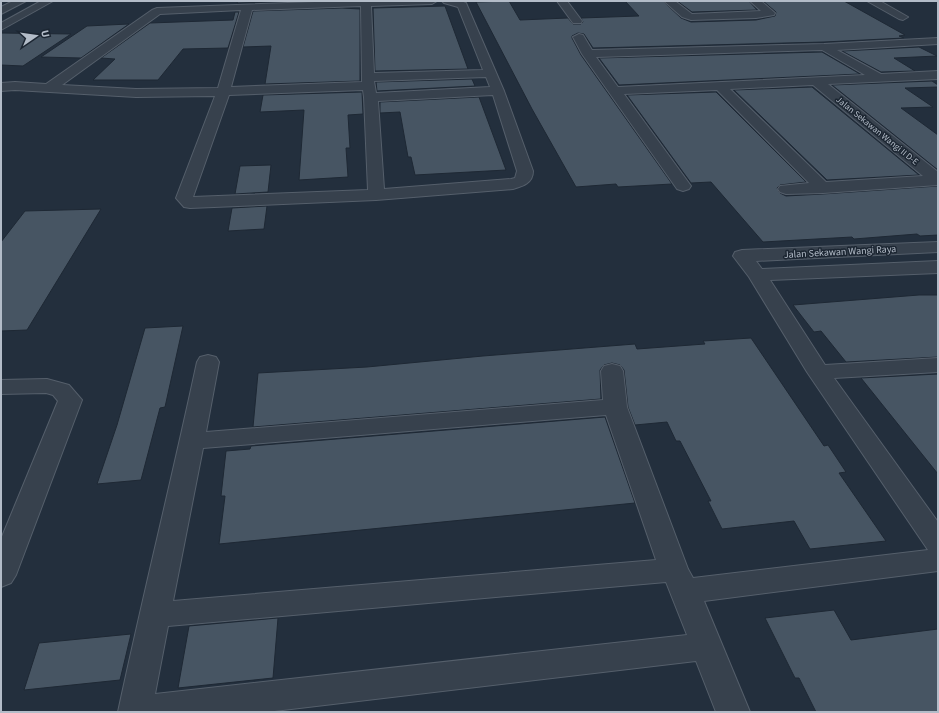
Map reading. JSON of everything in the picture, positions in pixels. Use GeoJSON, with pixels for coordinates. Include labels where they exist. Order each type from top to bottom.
{"type":"FeatureCollection","features":[{"type":"Feature","properties":{"kind":"street"},"geometry":{"type":"LineString","coordinates":[[1,11],[21,1]]}},
{"type":"Feature","properties":{"kind":"street"},"geometry":{"type":"LineString","coordinates":[[1,27],[48,1]]}},
{"type":"Feature","properties":{"kind":"street"},"geometry":{"type":"LineString","coordinates":[[49,88],[156,12],[176,5],[247,8],[432,1]]}},
{"type":"Feature","properties":{"kind":"street"},"geometry":{"type":"LineString","coordinates":[[247,8],[223,93],[184,198],[190,203],[376,195],[513,184],[521,180],[526,176],[525,171],[498,92],[462,5],[456,2],[447,1]]}},
{"type":"Feature","properties":{"kind":"street"},"geometry":{"type":"LineString","coordinates":[[562,1],[577,21]]}},
{"type":"Feature","properties":{"kind":"street"},"geometry":{"type":"LineString","coordinates":[[669,1],[686,15],[691,17],[756,15],[770,13],[755,1]]}},
{"type":"Feature","properties":{"kind":"street"},"geometry":{"type":"LineString","coordinates":[[872,1],[903,17]]}},
{"type":"Feature","properties":{"kind":"street"},"geometry":{"type":"LineString","coordinates":[[366,4],[369,87],[376,195]]}},
{"type":"Feature","properties":{"kind":"street"},"geometry":{"type":"LineString","coordinates":[[579,37],[588,54],[683,186]]}},
{"type":"Feature","properties":{"kind":"street"},"geometry":{"type":"LineString","coordinates":[[588,54],[824,47],[938,41]]}},
{"type":"Feature","properties":{"kind":"street"},"geometry":{"type":"LineString","coordinates":[[824,47],[880,78]]}},
{"type":"Feature","properties":{"kind":"street"},"geometry":{"type":"LineString","coordinates":[[1,87],[15,86],[136,93],[223,93],[369,87],[490,73]]}},
{"type":"Feature","properties":{"kind":"street"},"geometry":{"type":"LineString","coordinates":[[614,91],[916,76],[935,81]]}},
{"type":"Feature","properties":{"kind":"street"},"geometry":{"type":"LineString","coordinates":[[1,79],[15,86]]}},
{"type":"Feature","properties":{"kind":"street","name":"Jalan Sekawan Wangi II D-E"},"geometry":{"type":"LineString","coordinates":[[816,81],[938,180]]}},
{"type":"Feature","properties":{"kind":"street"},"geometry":{"type":"LineString","coordinates":[[720,86],[823,188]]}},
{"type":"Feature","properties":{"kind":"street"},"geometry":{"type":"LineString","coordinates":[[369,87],[498,92]]}},
{"type":"Feature","properties":{"kind":"street"},"geometry":{"type":"LineString","coordinates":[[786,189],[938,180]]}},
{"type":"Feature","properties":{"kind":"street","name":"Jalan Sekawan Wangi Raya"},"geometry":{"type":"LineString","coordinates":[[938,247],[742,256],[757,275],[938,267]]}},
{"type":"Feature","properties":{"kind":"street"},"geometry":{"type":"LineString","coordinates":[[757,275],[818,372],[938,543]]}},
{"type":"Feature","properties":{"kind":"street"},"geometry":{"type":"LineString","coordinates":[[208,362],[193,441],[154,615],[135,712],[706,646]]}},
{"type":"Feature","properties":{"kind":"street"},"geometry":{"type":"LineString","coordinates":[[818,372],[938,365]]}},
{"type":"Feature","properties":{"kind":"street"},"geometry":{"type":"LineString","coordinates":[[612,371],[615,407],[680,580],[733,712]]}},
{"type":"Feature","properties":{"kind":"street"},"geometry":{"type":"LineString","coordinates":[[1,387],[47,386],[61,390],[70,400],[1,575]]}},
{"type":"Feature","properties":{"kind":"street"},"geometry":{"type":"LineString","coordinates":[[193,441],[615,407]]}},
{"type":"Feature","properties":{"kind":"street"},"geometry":{"type":"LineString","coordinates":[[154,615],[680,580],[938,560]]}},
{"type":"Feature","properties":{"kind":"building"},"geometry":{"type":"Polygon","coordinates":[[[238,1],[302,1],[237,3],[238,1]]]}},
{"type":"Feature","properties":{"kind":"building"},"geometry":{"type":"Polygon","coordinates":[[[509,1],[520,20],[568,18],[573,24],[581,24],[583,22],[581,18],[639,16],[625,1],[663,1],[681,18],[691,22],[756,20],[775,16],[776,12],[763,1],[844,1],[905,35],[899,36],[904,38],[824,42],[593,48],[584,34],[578,33],[572,36],[572,38],[581,55],[672,184],[618,187],[616,184],[576,187],[532,109],[476,2],[509,1]]]}},
{"type":"Feature","properties":{"kind":"building"},"geometry":{"type":"Polygon","coordinates":[[[677,1],[749,1],[757,10],[692,12],[677,1]]]}},
{"type":"Feature","properties":{"kind":"building"},"geometry":{"type":"Polygon","coordinates":[[[445,6],[468,69],[375,71],[373,8],[445,6]]]}},
{"type":"Feature","properties":{"kind":"building"},"geometry":{"type":"Polygon","coordinates":[[[342,8],[360,9],[360,81],[265,84],[271,46],[243,47],[253,11],[342,8]]]}},
{"type":"Feature","properties":{"kind":"building"},"geometry":{"type":"Polygon","coordinates":[[[235,12],[239,12],[228,48],[183,49],[158,80],[93,80],[115,59],[101,58],[150,23],[233,20],[235,12]]]}},
{"type":"Feature","properties":{"kind":"building"},"geometry":{"type":"Polygon","coordinates":[[[129,24],[81,58],[41,57],[87,26],[129,24]]]}},
{"type":"Feature","properties":{"kind":"building"},"geometry":{"type":"Polygon","coordinates":[[[1,33],[71,34],[23,66],[1,65],[1,33]]]}},
{"type":"Feature","properties":{"kind":"building"},"geometry":{"type":"Polygon","coordinates":[[[919,47],[937,56],[894,58],[915,71],[881,72],[842,51],[919,47]]]}},
{"type":"Feature","properties":{"kind":"building"},"geometry":{"type":"Polygon","coordinates":[[[822,52],[860,74],[619,85],[599,58],[822,52]]]}},
{"type":"Feature","properties":{"kind":"building"},"geometry":{"type":"Polygon","coordinates":[[[472,79],[475,86],[377,91],[376,82],[472,79]]]}},
{"type":"Feature","properties":{"kind":"building"},"geometry":{"type":"Polygon","coordinates":[[[932,81],[938,85],[938,87],[905,88],[933,107],[901,108],[938,135],[938,170],[832,85],[932,81]]]}},
{"type":"Feature","properties":{"kind":"building"},"geometry":{"type":"Polygon","coordinates":[[[812,87],[919,175],[827,180],[734,90],[812,87]]]}},
{"type":"Feature","properties":{"kind":"building"},"geometry":{"type":"Polygon","coordinates":[[[362,92],[363,114],[348,115],[350,148],[346,148],[348,177],[299,180],[304,110],[260,112],[263,95],[362,92]]]}},
{"type":"Feature","properties":{"kind":"building"},"geometry":{"type":"Polygon","coordinates":[[[716,92],[806,182],[780,185],[777,188],[780,193],[786,196],[938,186],[938,235],[920,236],[917,234],[854,239],[852,237],[763,242],[711,182],[691,183],[627,95],[716,92]]]}},
{"type":"Feature","properties":{"kind":"building"},"geometry":{"type":"Polygon","coordinates":[[[479,97],[506,170],[415,175],[411,157],[408,157],[400,112],[380,113],[380,102],[479,97]]]}},
{"type":"Feature","properties":{"kind":"building"},"geometry":{"type":"Polygon","coordinates":[[[271,165],[268,192],[235,194],[240,166],[271,165]]]}},
{"type":"Feature","properties":{"kind":"building"},"geometry":{"type":"Polygon","coordinates":[[[267,206],[264,229],[228,231],[232,208],[267,206]]]}},
{"type":"Feature","properties":{"kind":"building"},"geometry":{"type":"Polygon","coordinates":[[[101,209],[27,330],[1,331],[1,242],[25,211],[101,209]]]}},
{"type":"Feature","properties":{"kind":"building"},"geometry":{"type":"Polygon","coordinates":[[[919,295],[938,295],[938,357],[846,362],[821,331],[814,332],[793,305],[919,295]]]}},
{"type":"Feature","properties":{"kind":"building"},"geometry":{"type":"Polygon","coordinates":[[[183,326],[165,407],[160,408],[141,480],[97,484],[117,425],[145,328],[183,326]]]}},
{"type":"Feature","properties":{"kind":"building"},"geometry":{"type":"Polygon","coordinates":[[[751,338],[824,446],[828,445],[846,472],[839,473],[886,541],[810,549],[794,521],[722,529],[708,501],[711,501],[680,441],[676,441],[667,422],[635,425],[628,407],[624,370],[620,365],[612,363],[604,365],[600,370],[601,399],[253,427],[258,373],[367,367],[635,344],[637,349],[705,344],[703,341],[751,338]]]}},
{"type":"Feature","properties":{"kind":"building"},"geometry":{"type":"Polygon","coordinates":[[[938,374],[938,474],[861,378],[938,374]]]}},
{"type":"Feature","properties":{"kind":"building"},"geometry":{"type":"Polygon","coordinates":[[[605,417],[635,503],[219,544],[225,496],[221,496],[226,451],[250,449],[251,446],[605,417]]]}},
{"type":"Feature","properties":{"kind":"building"},"geometry":{"type":"Polygon","coordinates":[[[834,610],[851,640],[938,629],[938,712],[816,712],[799,678],[795,678],[765,618],[834,610]]]}},
{"type":"Feature","properties":{"kind":"building"},"geometry":{"type":"Polygon","coordinates":[[[278,618],[273,678],[178,688],[189,626],[278,618]]]}},
{"type":"Feature","properties":{"kind":"building"},"geometry":{"type":"Polygon","coordinates":[[[131,634],[120,680],[24,690],[39,643],[131,634]]]}}]}
